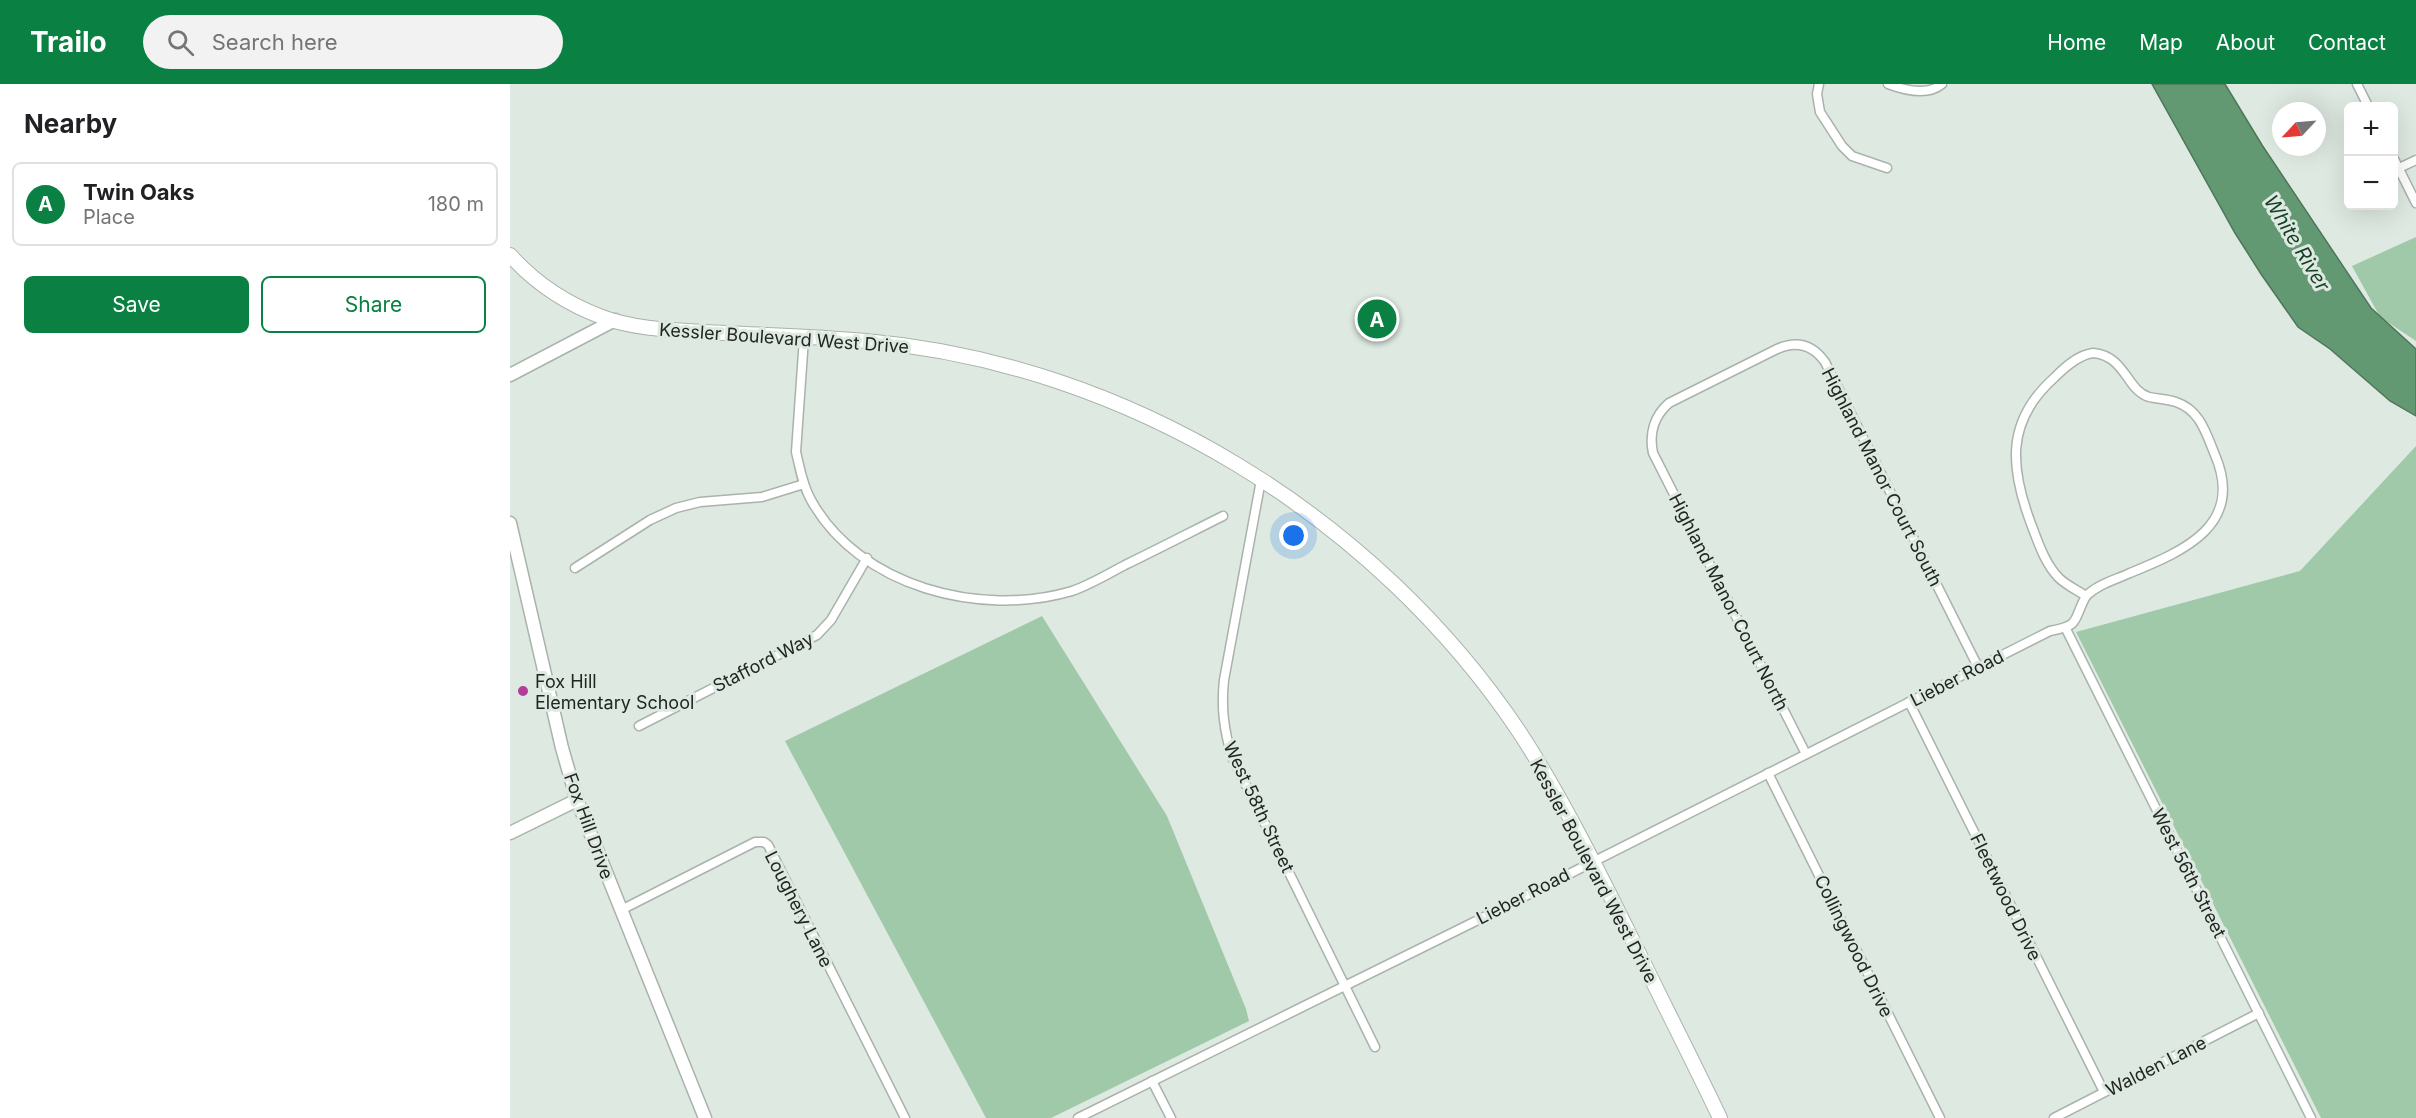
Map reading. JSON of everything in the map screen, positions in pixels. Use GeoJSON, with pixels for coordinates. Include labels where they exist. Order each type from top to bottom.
{"type":"FeatureCollection","features":[{"type":"Feature","properties":{"kind":"main road","name":"Kessler Boulevard West Drive"},"geometry":{"type":"LineString","coordinates":[[510,255],[535,279],[557,295],[584,309],[615,320],[673,330],[867,341],[924,349],[1045,378],[1114,403],[1168,427],[1262,480],[1324,524],[1364,557],[1424,615],[1453,647],[1520,734],[1559,797],[1593,861],[1720,1118]]}},
{"type":"Feature","properties":{"kind":"street"},"geometry":{"type":"LineString","coordinates":[[1819,84],[1817,94],[1820,112],[1842,146],[1852,156],[1887,168]]}},
{"type":"Feature","properties":{"kind":"street"},"geometry":{"type":"LineString","coordinates":[[1888,84],[1914,91],[1933,90],[1942,84]]}},
{"type":"Feature","properties":{"kind":"street"},"geometry":{"type":"LineString","coordinates":[[2357,84],[2366,102]]}},
{"type":"Feature","properties":{"kind":"street"},"geometry":{"type":"LineString","coordinates":[[2416,160],[2399,168],[2416,203]]}},
{"type":"Feature","properties":{"kind":"street"},"geometry":{"type":"LineString","coordinates":[[510,375],[615,320]]}},
{"type":"Feature","properties":{"kind":"street"},"geometry":{"type":"LineString","coordinates":[[804,338],[796,452],[804,484],[814,506],[835,532],[867,558],[901,578],[945,594],[986,600],[1031,599],[1080,588],[1223,516]]}},
{"type":"Feature","properties":{"kind":"street","name":"Highland Manor Court South"},"geometry":{"type":"LineString","coordinates":[[1652,449],[1655,422],[1669,404],[1780,347],[1796,344],[1811,348],[1825,362],[1978,667]]}},
{"type":"Feature","properties":{"kind":"street"},"geometry":{"type":"LineString","coordinates":[[2066,629],[2074,622],[2086,596],[2100,585],[2190,545],[2218,516],[2224,495],[2217,459],[2203,425],[2194,413],[2187,406],[2177,402],[2145,395],[2135,387],[2116,363],[2093,353],[2084,355],[2072,363],[2033,398],[2018,428],[2015,455],[2022,499],[2034,533],[2051,568],[2063,581],[2086,596]]}},
{"type":"Feature","properties":{"kind":"street","name":"Highland Manor Court North"},"geometry":{"type":"LineString","coordinates":[[1652,449],[1806,754]]}},
{"type":"Feature","properties":{"kind":"street","name":"West 58th Street"},"geometry":{"type":"LineString","coordinates":[[1262,480],[1223,687],[1224,727],[1232,757],[1346,984],[1375,1047]]}},
{"type":"Feature","properties":{"kind":"street"},"geometry":{"type":"LineString","coordinates":[[575,568],[654,518],[676,508],[700,502],[762,497],[804,484]]}},
{"type":"Feature","properties":{"kind":"street","name":"Fox Hill Drive"},"geometry":{"type":"LineString","coordinates":[[510,523],[564,757],[577,800],[705,1118]]}},
{"type":"Feature","properties":{"kind":"street","name":"Stafford Way"},"geometry":{"type":"LineString","coordinates":[[639,726],[817,635],[831,620],[867,558]]}},
{"type":"Feature","properties":{"kind":"street","name":"Lieber Road"},"geometry":{"type":"LineString","coordinates":[[1078,1118],[2050,631],[2066,629]]}},
{"type":"Feature","properties":{"kind":"street","name":"West 56th Street"},"geometry":{"type":"LineString","coordinates":[[2066,629],[2311,1118]]}},
{"type":"Feature","properties":{"kind":"street","name":"Fleetwood Drive"},"geometry":{"type":"LineString","coordinates":[[1909,702],[2104,1092]]}},
{"type":"Feature","properties":{"kind":"street","name":"Collingwood Drive"},"geometry":{"type":"LineString","coordinates":[[1768,773],[1940,1118]]}},
{"type":"Feature","properties":{"kind":"street"},"geometry":{"type":"LineString","coordinates":[[510,833],[577,800]]}},
{"type":"Feature","properties":{"kind":"street","name":"Loughery Lane"},"geometry":{"type":"LineString","coordinates":[[621,910],[755,843],[764,842],[773,855],[905,1118]]}},
{"type":"Feature","properties":{"kind":"street","name":"Walden Lane"},"geometry":{"type":"LineString","coordinates":[[2054,1118],[2259,1013]]}},
{"type":"Feature","properties":{"kind":"street"},"geometry":{"type":"LineString","coordinates":[[1152,1081],[1171,1118]]}},
{"type":"Feature","properties":{"kind":"shaded area"},"geometry":{"type":"Polygon","coordinates":[[[2416,237],[2416,341],[2380,317],[2352,266],[2416,237]]]}},
{"type":"Feature","properties":{"kind":"shaded area"},"geometry":{"type":"Polygon","coordinates":[[[2416,446],[2416,1118],[2321,1118],[2076,632],[2300,571],[2416,446]]]}},
{"type":"Feature","properties":{"kind":"shaded area"},"geometry":{"type":"Polygon","coordinates":[[[1042,616],[1167,816],[1249,1021],[1051,1118],[986,1118],[785,741],[1042,616]]]}},
{"type":"Feature","properties":{"kind":"water","name":"White River"},"geometry":{"type":"Polygon","coordinates":[[[2152,84],[2225,84],[2262,145],[2371,308],[2416,349],[2416,416],[2390,401],[2330,349],[2298,327],[2235,233],[2152,84]]]}},
{"type":"Feature","properties":{"kind":"place","name":"Twin Oaks"},"geometry":{"type":"Point","coordinates":[1377,319]}},
{"type":"Feature","properties":{"kind":"place","name":"Fox Hill Elementary School"},"geometry":{"type":"Point","coordinates":[523,691]}}]}
